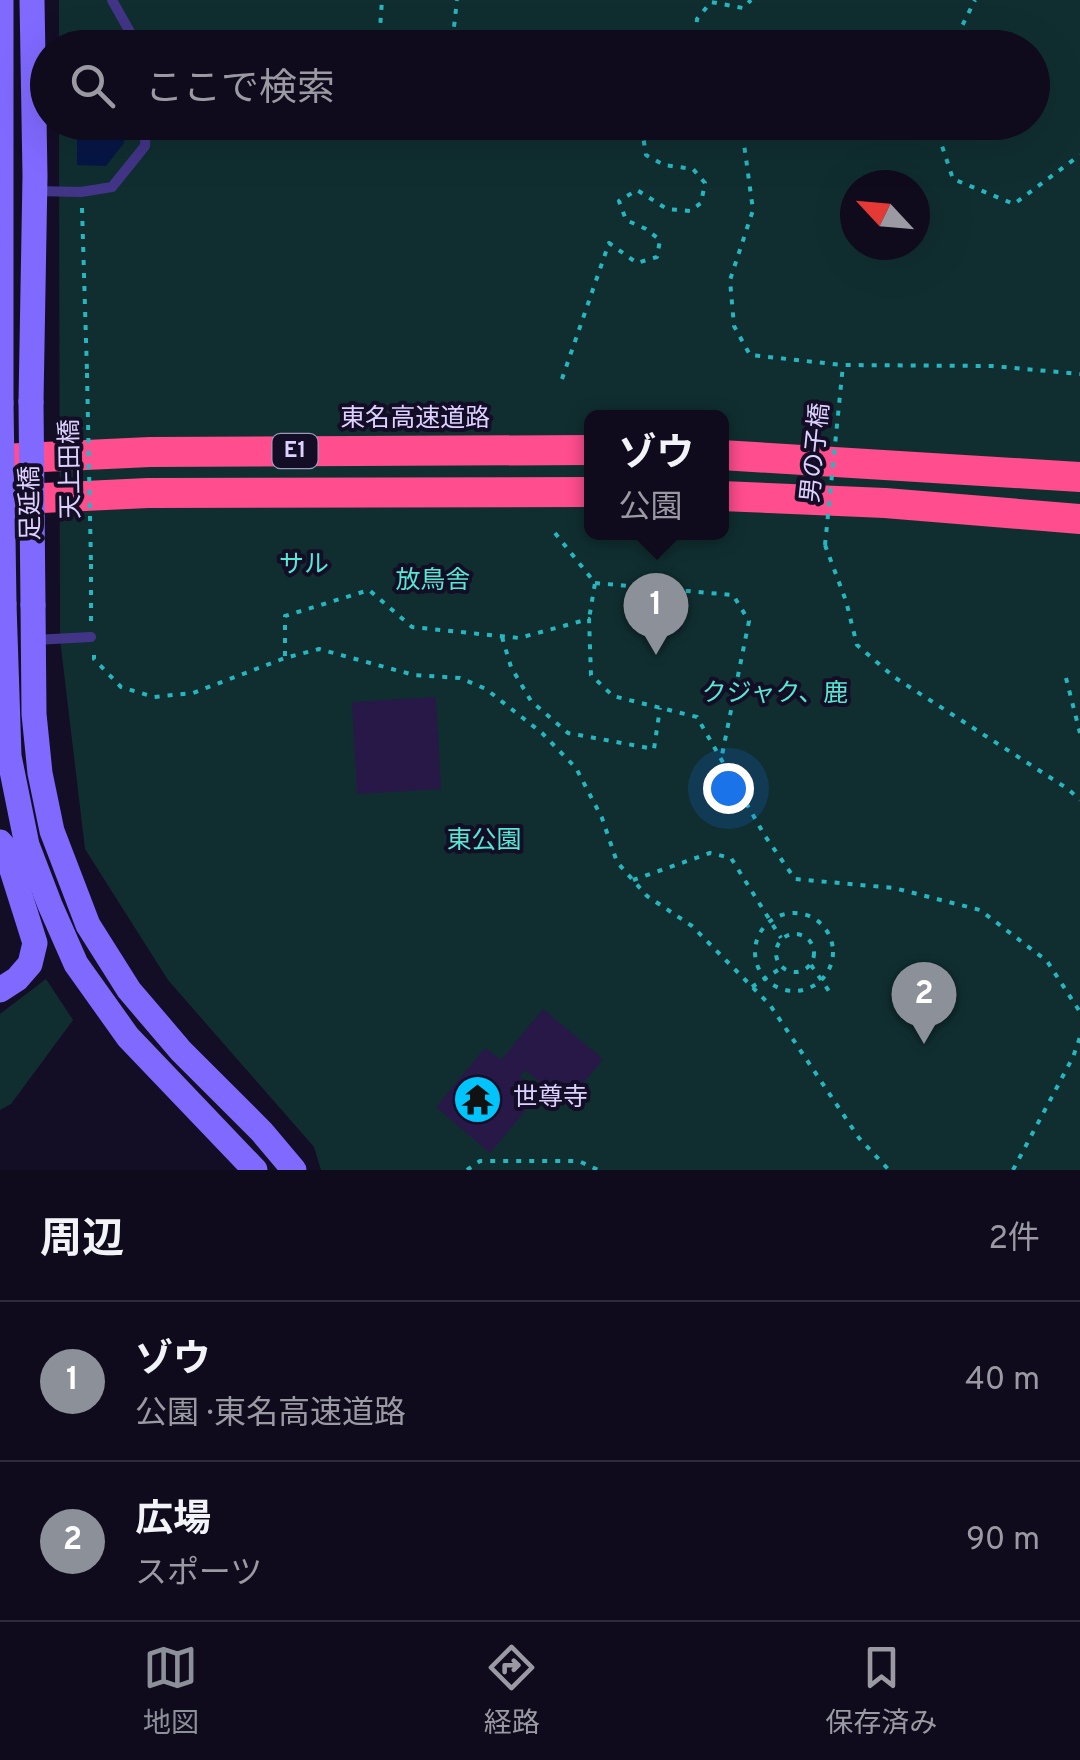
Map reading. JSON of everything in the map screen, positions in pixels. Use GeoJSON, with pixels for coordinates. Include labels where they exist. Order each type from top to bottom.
{"type":"FeatureCollection","features":[{"type":"Feature","properties":{"kind":"highway","name":"東名高速道路"},"geometry":{"type":"LineString","coordinates":[[0,459],[150,452],[584,450]]}},
{"type":"Feature","properties":{"kind":"highway"},"geometry":{"type":"LineString","coordinates":[[729,455],[1080,477]]}},
{"type":"Feature","properties":{"kind":"highway","name":"E1"},"geometry":{"type":"LineString","coordinates":[[0,500],[148,493],[584,492]]}},
{"type":"Feature","properties":{"kind":"highway"},"geometry":{"type":"LineString","coordinates":[[729,496],[886,502],[1080,519]]}},
{"type":"Feature","properties":{"kind":"street","name":"足延橋"},"geometry":{"type":"LineString","coordinates":[[1,0],[1,403],[8,756],[27,845],[76,964],[128,1037],[255,1170]]}},
{"type":"Feature","properties":{"kind":"street","name":"足延橋"},"geometry":{"type":"LineString","coordinates":[[32,0],[32,30]]}},
{"type":"Feature","properties":{"kind":"street","name":"足延橋"},"geometry":{"type":"LineString","coordinates":[[33,140],[34,714],[52,831],[88,925],[140,1002],[181,1052],[262,1132],[294,1170]]}},
{"type":"Feature","properties":{"kind":"street"},"geometry":{"type":"LineString","coordinates":[[0,842],[35,943],[30,964],[0,990]]}},
{"type":"Feature","properties":{"kind":"lane"},"geometry":{"type":"LineString","coordinates":[[112,0],[128,30]]}},
{"type":"Feature","properties":{"kind":"lane"},"geometry":{"type":"LineString","coordinates":[[34,191],[82,192],[112,187],[145,146],[145,140]]}},
{"type":"Feature","properties":{"kind":"lane"},"geometry":{"type":"LineString","coordinates":[[34,640],[91,638]]}},
{"type":"Feature","properties":{"kind":"path"},"geometry":{"type":"LineString","coordinates":[[380,30],[382,0]]}},
{"type":"Feature","properties":{"kind":"path"},"geometry":{"type":"LineString","coordinates":[[452,30],[458,0]]}},
{"type":"Feature","properties":{"kind":"path"},"geometry":{"type":"LineString","coordinates":[[696,30],[697,18],[710,2],[743,8],[751,0]]}},
{"type":"Feature","properties":{"kind":"path"},"geometry":{"type":"LineString","coordinates":[[960,30],[975,0]]}},
{"type":"Feature","properties":{"kind":"path"},"geometry":{"type":"LineString","coordinates":[[562,380],[609,243],[637,263],[657,257],[660,240],[646,228],[626,220],[619,201],[638,190],[667,209],[690,212],[701,202],[705,183],[693,169],[664,165],[646,154],[644,140]]}},
{"type":"Feature","properties":{"kind":"path"},"geometry":{"type":"LineString","coordinates":[[743,140],[753,210],[730,280],[734,326],[750,355],[843,365],[992,366],[1080,374]]}},
{"type":"Feature","properties":{"kind":"path"},"geometry":{"type":"LineString","coordinates":[[940,140],[953,179],[1014,204],[1080,155]]}},
{"type":"Feature","properties":{"kind":"path","name":"天上田橋"},"geometry":{"type":"LineString","coordinates":[[82,192],[91,638]]}},
{"type":"Feature","properties":{"kind":"path","name":"男の子橋"},"geometry":{"type":"LineString","coordinates":[[843,365],[825,546],[846,601],[857,645],[894,677],[1080,800]]}},
{"type":"Feature","properties":{"kind":"path"},"geometry":{"type":"LineString","coordinates":[[555,533],[596,583],[732,595],[749,621],[722,760]]}},
{"type":"Feature","properties":{"kind":"path"},"geometry":{"type":"LineString","coordinates":[[596,583],[589,619],[591,675],[612,696],[696,717],[765,836],[795,879],[894,888],[980,910],[1047,961],[1080,1012]]}},
{"type":"Feature","properties":{"kind":"path"},"geometry":{"type":"LineString","coordinates":[[284,658],[285,616],[369,590],[412,627],[519,638],[589,619]]}},
{"type":"Feature","properties":{"kind":"path"},"geometry":{"type":"LineString","coordinates":[[502,636],[511,666],[531,702],[568,733],[654,748],[660,708]]}},
{"type":"Feature","properties":{"kind":"path"},"geometry":{"type":"LineString","coordinates":[[91,638],[94,659],[121,687],[154,697],[194,693],[284,658],[319,650],[414,675],[460,678],[486,689],[542,734],[576,768],[602,818],[617,862],[647,896],[692,926],[770,1004],[859,1138],[890,1170]]}},
{"type":"Feature","properties":{"kind":"path"},"geometry":{"type":"LineString","coordinates":[[1066,678],[1080,733]]}},
{"type":"Feature","properties":{"kind":"path"},"geometry":{"type":"LineString","coordinates":[[633,880],[710,854],[731,858],[782,938]]}},
{"type":"Feature","properties":{"kind":"path"},"geometry":{"type":"LineString","coordinates":[[795,912],[820,922],[833,944],[833,957],[822,980],[798,992],[785,991],[764,978],[754,954],[756,941],[770,920],[795,912]]}},
{"type":"Feature","properties":{"kind":"path"},"geometry":{"type":"LineString","coordinates":[[792,933],[812,942],[815,954],[811,965],[802,972],[781,968],[776,948],[782,938],[792,933]]}},
{"type":"Feature","properties":{"kind":"path"},"geometry":{"type":"LineString","coordinates":[[811,965],[831,994]]}},
{"type":"Feature","properties":{"kind":"path"},"geometry":{"type":"LineString","coordinates":[[752,987],[781,968]]}},
{"type":"Feature","properties":{"kind":"path"},"geometry":{"type":"LineString","coordinates":[[1013,1170],[1080,1038]]}},
{"type":"Feature","properties":{"kind":"path"},"geometry":{"type":"LineString","coordinates":[[467,1170],[480,1161],[580,1162],[598,1170]]}},
{"type":"Feature","properties":{"kind":"green space","name":"東公園"},"geometry":{"type":"Polygon","coordinates":[[[59,0],[1080,0],[1080,1170],[321,1170],[314,1147],[168,980],[85,849],[60,639],[59,140],[1050,140],[1050,30],[59,30],[59,0]]]}},
{"type":"Feature","properties":{"kind":"green space"},"geometry":{"type":"Polygon","coordinates":[[[46,979],[73,1020],[11,1104],[0,1110],[0,1014],[46,979]]]}},
{"type":"Feature","properties":{"kind":"water"},"geometry":{"type":"Polygon","coordinates":[[[77,140],[124,140],[106,166],[77,165],[77,140]]]}},
{"type":"Feature","properties":{"kind":"building"},"geometry":{"type":"Polygon","coordinates":[[[642,591],[685,595],[681,631],[638,626],[642,591]]]}},
{"type":"Feature","properties":{"kind":"building"},"geometry":{"type":"Polygon","coordinates":[[[436,697],[441,789],[357,794],[352,702],[436,697]]]}},
{"type":"Feature","properties":{"kind":"building"},"geometry":{"type":"Polygon","coordinates":[[[543,1009],[603,1059],[566,1104],[525,1070],[520,1076],[540,1093],[490,1153],[436,1107],[485,1048],[501,1060],[543,1009]]]}},
{"type":"Feature","properties":{"kind":"place","name":"ゾウ"},"geometry":{"type":"Point","coordinates":[656,655]}},
{"type":"Feature","properties":{"kind":"place","name":"広場"},"geometry":{"type":"Point","coordinates":[924,1044]}},
{"type":"Feature","properties":{"kind":"place","name":"世尊寺"},"geometry":{"type":"Point","coordinates":[478,1099]}},
{"type":"Feature","properties":{"kind":"park label","name":"サル"},"geometry":{"type":"Point","coordinates":[304,566]}},
{"type":"Feature","properties":{"kind":"park label","name":"放鳥舎"},"geometry":{"type":"Point","coordinates":[433,582]}},
{"type":"Feature","properties":{"kind":"park label","name":"クジャク、鹿"},"geometry":{"type":"Point","coordinates":[775,695]}}]}
